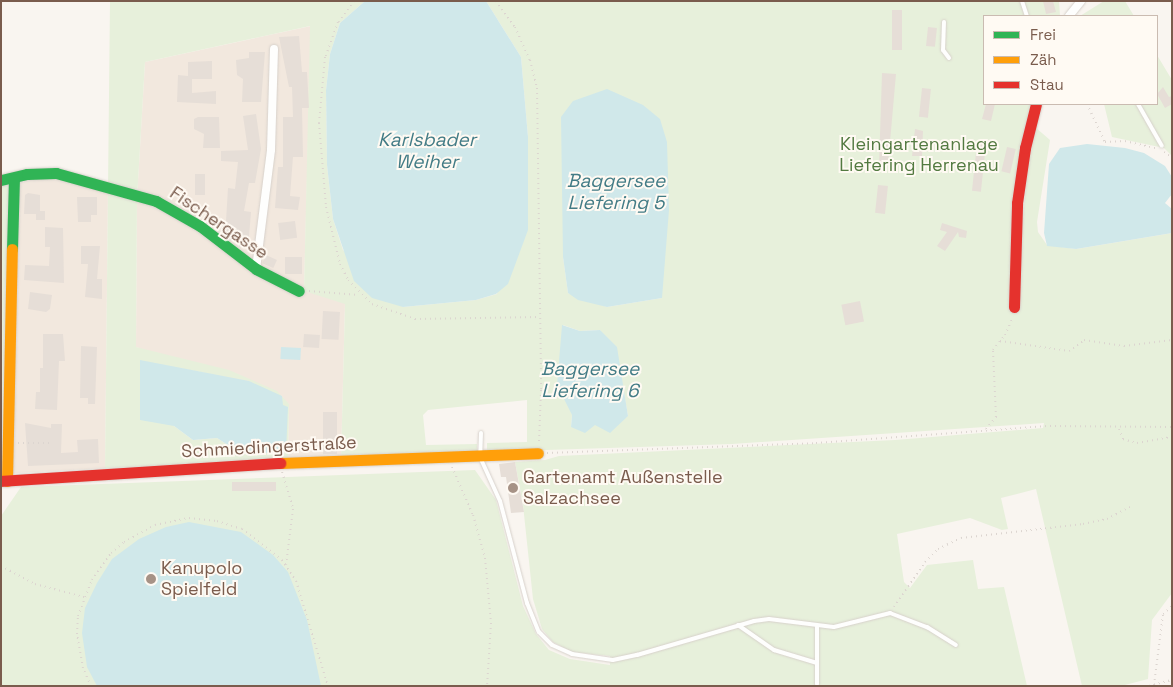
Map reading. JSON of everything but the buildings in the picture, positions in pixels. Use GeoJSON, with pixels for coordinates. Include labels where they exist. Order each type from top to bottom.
{"type":"FeatureCollection","features":[{"type":"Feature","properties":{"kind":"street"},"geometry":{"type":"LineString","coordinates":[[1071,15],[1081,1]]}},
{"type":"Feature","properties":{"kind":"street"},"geometry":{"type":"LineString","coordinates":[[256,269],[271,150],[274,49]]}},
{"type":"Feature","properties":{"kind":"street"},"geometry":{"type":"LineString","coordinates":[[1014,307],[1017,204],[1025,148],[1036,105]]}},
{"type":"Feature","properties":{"kind":"street","name":"Fischergasse"},"geometry":{"type":"LineString","coordinates":[[1,180],[14,179],[27,174],[70,175],[148,198],[200,226],[256,269],[299,290]]}},
{"type":"Feature","properties":{"kind":"street"},"geometry":{"type":"LineString","coordinates":[[4,481],[8,443],[14,179]]}},
{"type":"Feature","properties":{"kind":"street","name":"Schmiedingerstraße"},"geometry":{"type":"LineString","coordinates":[[4,481],[279,464],[538,453]]}},
{"type":"Feature","properties":{"kind":"lane"},"geometry":{"type":"LineString","coordinates":[[1022,1],[1027,15]]}},
{"type":"Feature","properties":{"kind":"lane"},"geometry":{"type":"LineString","coordinates":[[944,22],[943,50],[949,58]]}},
{"type":"Feature","properties":{"kind":"lane"},"geometry":{"type":"LineString","coordinates":[[1139,105],[1162,146]]}},
{"type":"Feature","properties":{"kind":"lane"},"geometry":{"type":"LineString","coordinates":[[481,433],[480,456],[500,501],[527,603],[540,632],[552,645],[572,654],[613,660],[738,625],[769,619],[816,627],[834,627],[890,613],[927,627],[956,645]]}},
{"type":"Feature","properties":{"kind":"lane"},"geometry":{"type":"LineString","coordinates":[[738,625],[774,650],[817,663]]}},
{"type":"Feature","properties":{"kind":"lane"},"geometry":{"type":"LineString","coordinates":[[816,627],[817,684]]}},
{"type":"Feature","properties":{"kind":"path"},"geometry":{"type":"LineString","coordinates":[[354,1],[338,22],[325,57],[318,124],[320,158],[331,226],[340,264],[359,294],[372,304],[416,319],[539,317]]}},
{"type":"Feature","properties":{"kind":"path"},"geometry":{"type":"LineString","coordinates":[[496,1],[515,27],[530,60],[537,88],[541,390],[538,453],[816,443],[1050,426],[1119,429],[1172,427]]}},
{"type":"Feature","properties":{"kind":"path"},"geometry":{"type":"LineString","coordinates":[[1087,105],[1105,142],[1136,143],[1161,150],[1172,158]]}},
{"type":"Feature","properties":{"kind":"path"},"geometry":{"type":"LineString","coordinates":[[299,290],[359,294]]}},
{"type":"Feature","properties":{"kind":"path"},"geometry":{"type":"LineString","coordinates":[[985,430],[996,416],[991,361],[1013,319]]}},
{"type":"Feature","properties":{"kind":"path"},"geometry":{"type":"LineString","coordinates":[[1000,341],[1069,351],[1084,340],[1124,346],[1172,340]]}},
{"type":"Feature","properties":{"kind":"path"},"geometry":{"type":"LineString","coordinates":[[1119,429],[1123,439],[1137,443],[1172,437]]}},
{"type":"Feature","properties":{"kind":"path"},"geometry":{"type":"LineString","coordinates":[[8,443],[52,443]]}},
{"type":"Feature","properties":{"kind":"path"},"geometry":{"type":"LineString","coordinates":[[448,458],[473,515],[485,558],[491,623],[487,686]]}},
{"type":"Feature","properties":{"kind":"path"},"geometry":{"type":"LineString","coordinates":[[279,464],[293,509],[286,565]]}},
{"type":"Feature","properties":{"kind":"path"},"geometry":{"type":"LineString","coordinates":[[890,613],[925,562],[938,549],[960,538],[1083,524],[1106,518],[1130,507]]}},
{"type":"Feature","properties":{"kind":"path"},"geometry":{"type":"LineString","coordinates":[[91,686],[83,668],[77,634],[84,597],[102,566],[124,542],[156,525],[178,519],[202,518],[242,530],[268,547],[286,565],[309,619],[328,686]]}},
{"type":"Feature","properties":{"kind":"path"},"geometry":{"type":"LineString","coordinates":[[1,566],[35,584],[84,597]]}},
{"type":"Feature","properties":{"kind":"path"},"geometry":{"type":"LineString","coordinates":[[1154,684],[1163,614],[1172,606]]}},
{"type":"Feature","properties":{"kind":"path"},"geometry":{"type":"LineString","coordinates":[[1149,686],[1172,680]]}},
{"type":"Feature","properties":{"kind":"shaded area"},"geometry":{"type":"Polygon","coordinates":[[[311,26],[304,290],[345,303],[341,459],[288,460],[289,404],[136,347],[137,199],[145,62],[311,26]]]}},
{"type":"Feature","properties":{"kind":"shaded area"},"geometry":{"type":"Polygon","coordinates":[[[44,176],[108,190],[105,468],[1,474],[19,183],[44,176]]]}},
{"type":"Feature","properties":{"kind":"green space","name":"Kleingartenanlage Liefering Herrenau"},"geometry":{"type":"Polygon","coordinates":[[[110,1],[365,1],[340,23],[330,54],[326,90],[327,165],[333,219],[343,250],[403,307],[476,300],[497,294],[528,137],[521,57],[486,1],[1059,1],[1060,15],[983,15],[983,105],[1033,105],[1023,141],[1017,282],[1030,144],[1035,127],[1050,140],[1037,222],[1038,232],[1047,245],[1076,249],[1172,233],[1172,593],[1152,620],[1148,679],[1121,686],[1082,686],[1036,489],[1001,498],[1008,529],[1002,530],[970,518],[897,534],[904,582],[910,588],[927,565],[973,560],[978,589],[1004,587],[1027,686],[1,686],[1,516],[21,487],[475,470],[496,500],[523,606],[536,634],[549,650],[570,659],[610,665],[610,656],[572,652],[553,642],[542,629],[533,599],[523,505],[515,462],[545,460],[559,456],[895,440],[1043,428],[1044,423],[732,444],[487,452],[487,443],[527,442],[527,400],[428,410],[423,415],[426,445],[477,444],[477,453],[341,459],[345,304],[304,291],[310,26],[145,62],[137,199],[136,347],[229,370],[277,391],[289,404],[288,460],[105,468],[110,1]],[[563,209],[563,257],[568,293],[607,307],[662,298],[563,209]],[[563,325],[572,415],[571,427],[628,416],[623,387],[600,330],[580,331],[563,325]],[[140,361],[174,426],[193,440],[217,438],[242,454],[283,406],[249,381],[140,361]]]}},
{"type":"Feature","properties":{"kind":"green space"},"geometry":{"type":"Polygon","coordinates":[[[1104,1],[1125,1],[1133,15],[1082,15],[1104,1]]]}},
{"type":"Feature","properties":{"kind":"green space"},"geometry":{"type":"Polygon","coordinates":[[[1158,57],[1172,80],[1172,156],[1164,148],[1112,137],[1104,105],[1158,105],[1158,57]]]}},
{"type":"Feature","properties":{"kind":"green space"},"geometry":{"type":"Polygon","coordinates":[[[1,183],[9,184],[4,469],[1,473],[1,183]]]}},
{"type":"Feature","properties":{"kind":"water","name":"Karlsbader Weiher"},"geometry":{"type":"Polygon","coordinates":[[[365,1],[486,1],[521,57],[528,137],[528,230],[508,284],[496,294],[476,300],[403,307],[372,298],[354,281],[333,219],[327,165],[326,90],[330,54],[340,23],[365,1]]]}},
{"type":"Feature","properties":{"kind":"water","name":"Baggersee Liefering 5"},"geometry":{"type":"Polygon","coordinates":[[[607,89],[643,105],[660,119],[667,142],[669,210],[662,298],[607,307],[578,300],[568,293],[563,257],[561,117],[573,101],[607,89]]]}},
{"type":"Feature","properties":{"kind":"water"},"geometry":{"type":"Polygon","coordinates":[[[1087,144],[1125,148],[1144,153],[1165,166],[1172,177],[1172,194],[1165,203],[1172,209],[1172,233],[1076,249],[1047,246],[1044,233],[1049,164],[1060,148],[1087,144]]]}},
{"type":"Feature","properties":{"kind":"water","name":"Baggersee Liefering 6"},"geometry":{"type":"Polygon","coordinates":[[[562,325],[580,331],[600,330],[617,347],[628,416],[610,433],[595,425],[585,433],[571,427],[572,415],[557,385],[562,325]]]}},
{"type":"Feature","properties":{"kind":"water"},"geometry":{"type":"Polygon","coordinates":[[[281,347],[301,348],[300,360],[280,359],[281,347]]]}},
{"type":"Feature","properties":{"kind":"water"},"geometry":{"type":"Polygon","coordinates":[[[140,360],[249,381],[282,396],[283,405],[288,407],[286,452],[242,454],[217,438],[193,440],[174,426],[140,420],[140,360]]]}},
{"type":"Feature","properties":{"kind":"water"},"geometry":{"type":"Polygon","coordinates":[[[189,522],[241,532],[273,555],[288,572],[307,620],[321,686],[97,686],[87,667],[82,633],[85,608],[97,583],[112,559],[139,539],[166,527],[189,522]]]}},
{"type":"Feature","properties":{"kind":"traffic: fast"},"geometry":{"type":"LineString","coordinates":[[1,180],[27,174],[56,173],[156,201],[200,226],[256,269],[299,291]]}},
{"type":"Feature","properties":{"kind":"traffic: fast"},"geometry":{"type":"LineString","coordinates":[[12,249],[14,179]]}},
{"type":"Feature","properties":{"kind":"traffic: slow"},"geometry":{"type":"LineString","coordinates":[[7,481],[12,249]]}},
{"type":"Feature","properties":{"kind":"traffic: slow"},"geometry":{"type":"LineString","coordinates":[[280,463],[538,453]]}},
{"type":"Feature","properties":{"kind":"traffic: jam"},"geometry":{"type":"LineString","coordinates":[[1014,307],[1017,203],[1025,148],[1036,105]]}},
{"type":"Feature","properties":{"kind":"traffic: jam"},"geometry":{"type":"LineString","coordinates":[[1,481],[280,463]]}},
{"type":"Feature","properties":{"kind":"place","name":"Gartenamt Außenstelle Salzachsee"},"geometry":{"type":"Point","coordinates":[513,488]}},
{"type":"Feature","properties":{"kind":"place","name":"Kanupolo Spielfeld"},"geometry":{"type":"Point","coordinates":[151,579]}}]}
